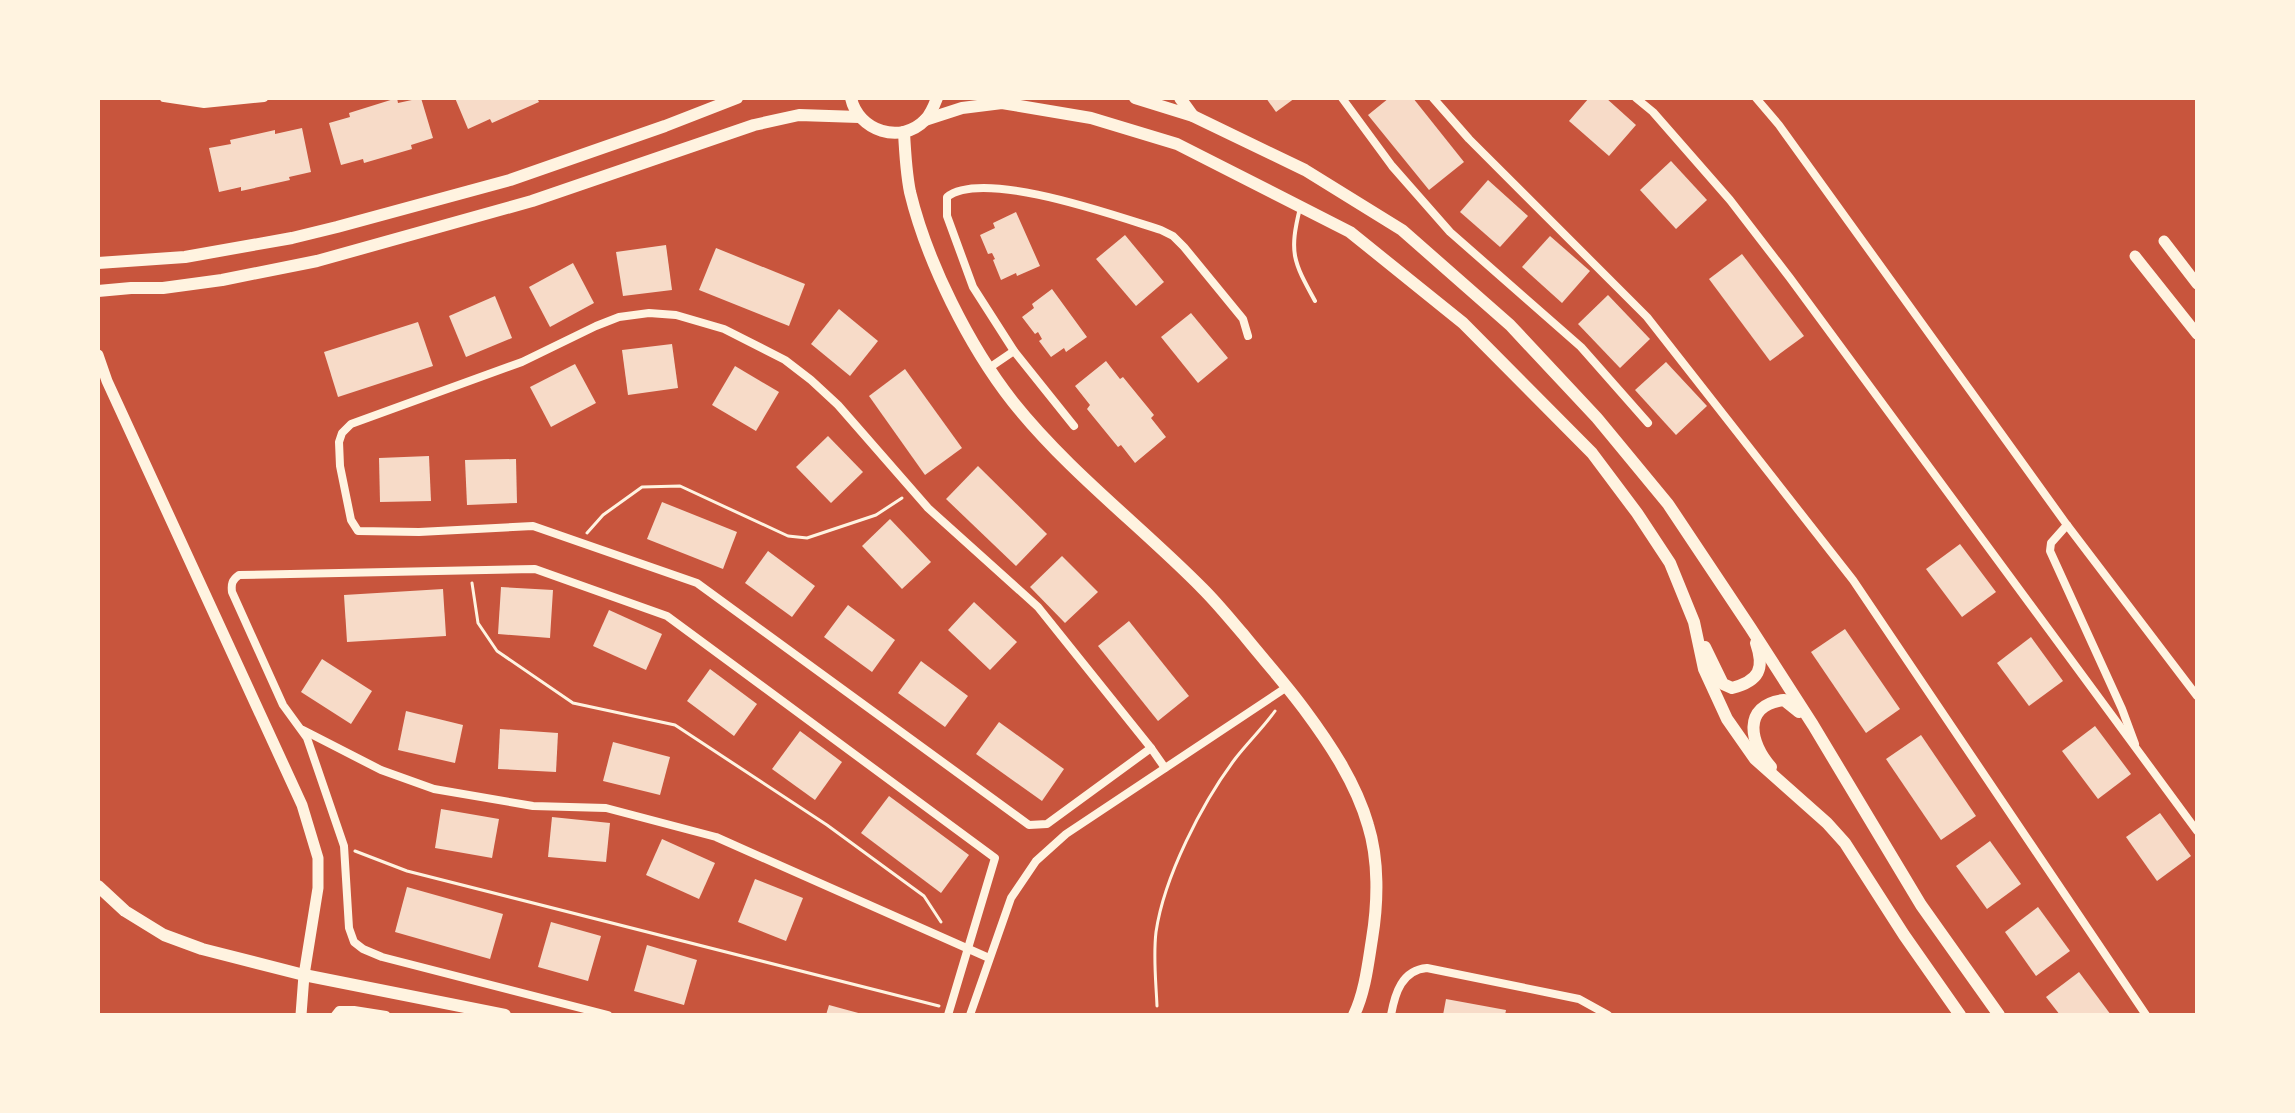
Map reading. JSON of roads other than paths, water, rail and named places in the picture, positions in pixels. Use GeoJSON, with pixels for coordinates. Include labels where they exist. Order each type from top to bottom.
{"type":"FeatureCollection","features":[{"type":"Feature","properties":{"kind":"main road"},"geometry":{"type":"LineString","coordinates":[[98,263],[185,257],[337,227],[510,180],[737,98]]}},
{"type":"Feature","properties":{"kind":"main road"},"geometry":{"type":"LineString","coordinates":[[851,98],[859,117],[868,125],[892,133],[915,128],[933,110],[937,98]]}},
{"type":"Feature","properties":{"kind":"main road"},"geometry":{"type":"LineString","coordinates":[[1135,98],[1193,116],[1305,170],[1402,230],[1510,325],[1597,418],[1668,504],[1813,725],[1921,905],[1999,1015]]}},
{"type":"Feature","properties":{"kind":"main road"},"geometry":{"type":"LineString","coordinates":[[1180,98],[1193,116]]}},
{"type":"Feature","properties":{"kind":"main road"},"geometry":{"type":"LineString","coordinates":[[925,120],[962,108],[1002,103],[1091,118],[1177,144],[1350,232],[1463,323],[1582,442],[1637,513],[1670,563],[1718,675],[1723,684],[1732,688],[1751,681],[1758,674],[1760,654],[1750,627]]}},
{"type":"Feature","properties":{"kind":"main road"},"geometry":{"type":"LineString","coordinates":[[98,291],[163,288],[222,280],[317,261],[532,201],[754,125],[799,115],[859,117]]}},
{"type":"Feature","properties":{"kind":"main road"},"geometry":{"type":"LineString","coordinates":[[904,132],[910,192],[928,246],[954,307],[1013,403],[1070,465],[1204,590],[1287,687],[1323,735],[1354,787],[1369,826],[1375,867],[1375,918],[1368,970],[1354,1015]]}},
{"type":"Feature","properties":{"kind":"main road"},"geometry":{"type":"LineString","coordinates":[[1694,622],[1704,669],[1727,719],[1755,759],[1845,843],[1960,1015]]}},
{"type":"Feature","properties":{"kind":"main road"},"geometry":{"type":"LineString","coordinates":[[1794,794],[1764,760],[1756,744],[1753,721],[1768,705],[1784,700],[1813,725]]}},
{"type":"Feature","properties":{"kind":"main road"},"geometry":{"type":"LineString","coordinates":[[98,886],[125,911],[164,935],[202,949],[304,975],[505,1015]]}},
{"type":"Feature","properties":{"kind":"street"},"geometry":{"type":"LineString","coordinates":[[164,98],[204,104],[264,98]]}},
{"type":"Feature","properties":{"kind":"street"},"geometry":{"type":"LineString","coordinates":[[1342,98],[1392,166],[1450,232],[1581,347],[1648,423]]}},
{"type":"Feature","properties":{"kind":"street"},"geometry":{"type":"LineString","coordinates":[[1433,98],[1469,139],[1647,317],[1853,580],[2146,1015]]}},
{"type":"Feature","properties":{"kind":"street"},"geometry":{"type":"LineString","coordinates":[[1636,98],[1653,112],[1730,200],[1790,278],[2197,831]]}},
{"type":"Feature","properties":{"kind":"street"},"geometry":{"type":"LineString","coordinates":[[1756,98],[1779,125],[2067,525],[2197,696]]}},
{"type":"Feature","properties":{"kind":"street"},"geometry":{"type":"LineString","coordinates":[[1074,426],[1014,351],[973,287],[947,216],[947,197],[952,193],[976,189],[1053,197],[1161,230],[1184,247],[1243,319],[1248,336]]}},
{"type":"Feature","properties":{"kind":"street"},"geometry":{"type":"LineString","coordinates":[[2164,241],[2197,284]]}},
{"type":"Feature","properties":{"kind":"street"},"geometry":{"type":"LineString","coordinates":[[2135,256],[2197,334]]}},
{"type":"Feature","properties":{"kind":"street"},"geometry":{"type":"LineString","coordinates":[[1151,748],[1047,824],[1029,825],[697,583],[533,526],[419,532],[358,531],[351,520],[340,466],[339,442],[342,433],[351,424],[522,362],[619,317],[649,313],[676,315],[724,329],[785,360],[838,405],[928,508],[1038,607],[1151,748],[1165,768]]}},
{"type":"Feature","properties":{"kind":"street"},"geometry":{"type":"LineString","coordinates":[[989,368],[1014,351]]}},
{"type":"Feature","properties":{"kind":"street"},"geometry":{"type":"LineString","coordinates":[[98,355],[107,381],[311,828],[318,858],[318,888],[301,1015]]}},
{"type":"Feature","properties":{"kind":"street"},"geometry":{"type":"LineString","coordinates":[[2067,525],[2051,543],[2050,551],[2122,709],[2138,752]]}},
{"type":"Feature","properties":{"kind":"street"},"geometry":{"type":"LineString","coordinates":[[608,1015],[382,957],[354,942],[349,928],[344,846],[302,730],[283,705],[232,592],[234,578],[239,575],[535,569],[667,616],[995,858],[948,1012]]}},
{"type":"Feature","properties":{"kind":"street"},"geometry":{"type":"LineString","coordinates":[[970,1015],[1011,898],[1036,861],[1066,834],[1287,687]]}},
{"type":"Feature","properties":{"kind":"street"},"geometry":{"type":"LineString","coordinates":[[302,730],[381,770],[434,789],[533,806],[606,808],[716,837],[989,958]]}},
{"type":"Feature","properties":{"kind":"street"},"geometry":{"type":"LineString","coordinates":[[1391,1015],[1399,984],[1418,968],[1579,999],[1608,1015]]}},
{"type":"Feature","properties":{"kind":"street"},"geometry":{"type":"LineString","coordinates":[[335,1015],[339,1010],[354,1010],[386,1015]]}},
{"type":"Feature","properties":{"kind":"lane"},"geometry":{"type":"LineString","coordinates":[[1300,207],[1293,253],[1315,301]]}}]}
